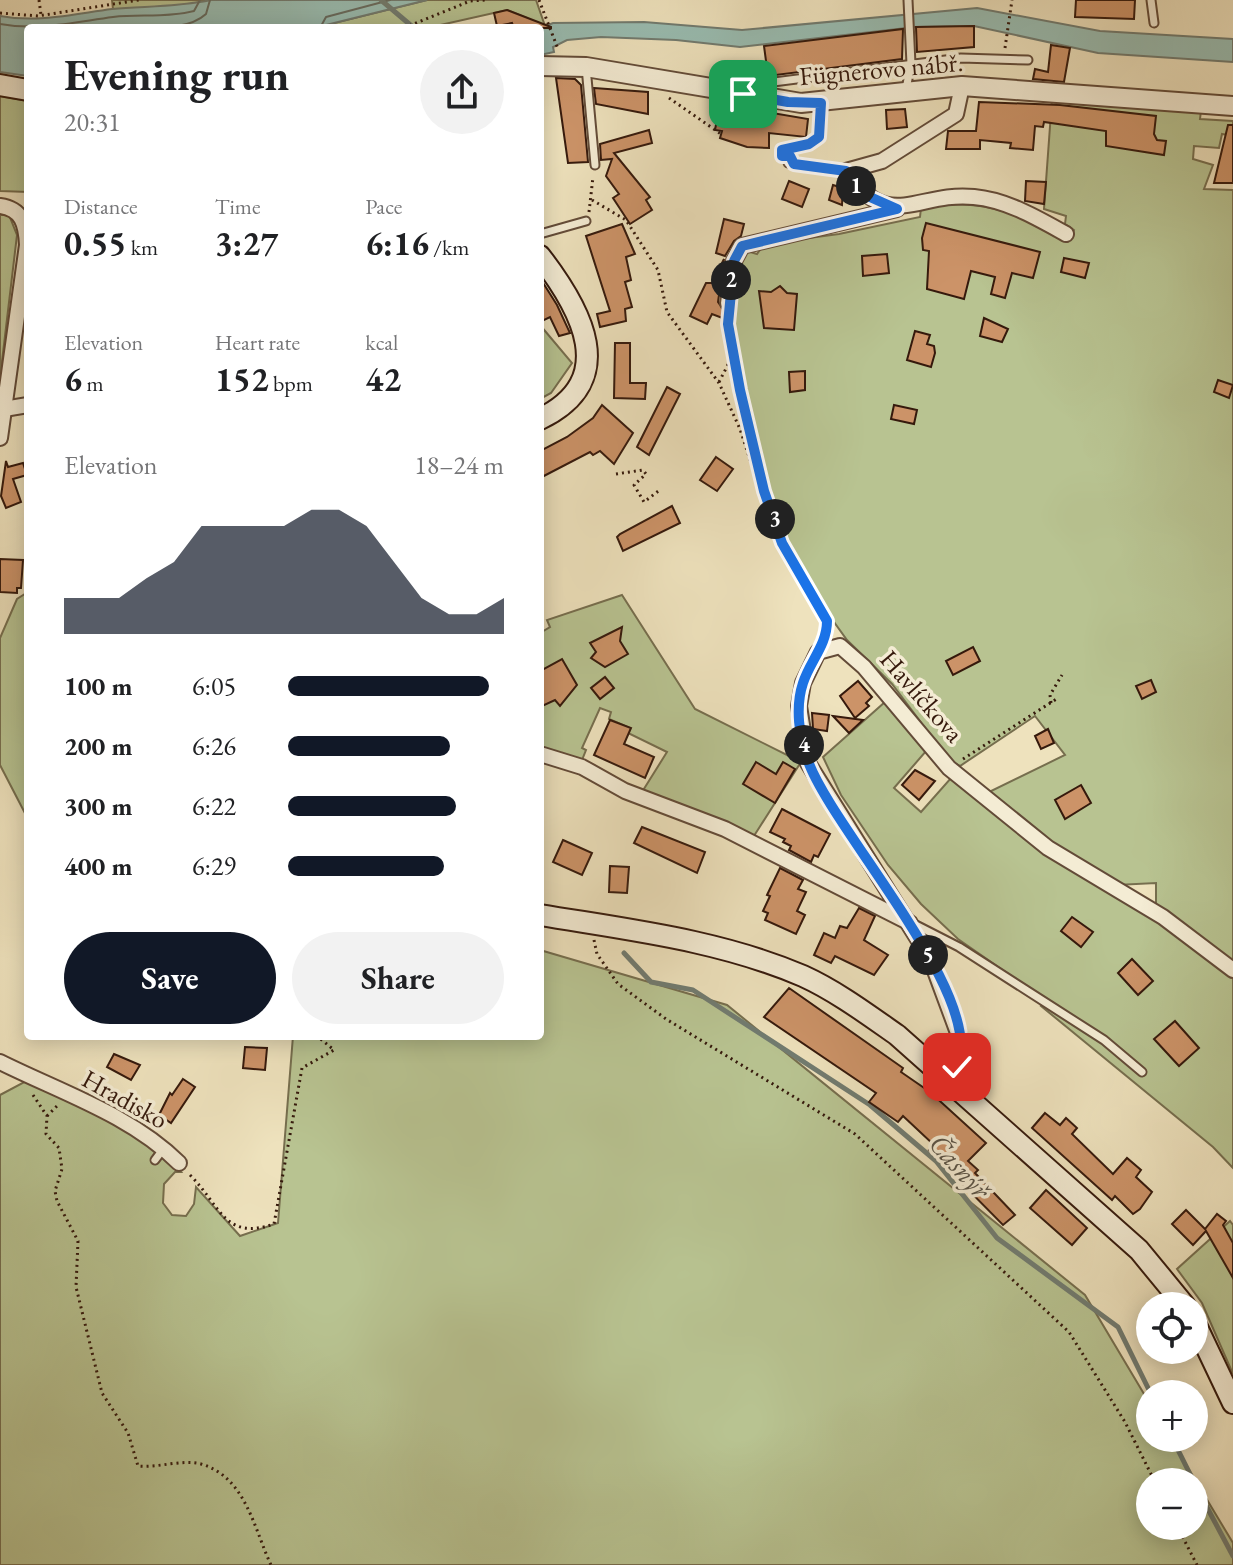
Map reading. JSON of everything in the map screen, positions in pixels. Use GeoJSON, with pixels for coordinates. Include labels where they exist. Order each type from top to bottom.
{"type":"FeatureCollection","features":[{"type":"Feature","properties":{"kind":"main road"},"geometry":{"type":"LineString","coordinates":[[0,85],[24,89]]}},
{"type":"Feature","properties":{"kind":"main road"},"geometry":{"type":"LineString","coordinates":[[544,261],[564,286],[587,335],[585,380],[559,410],[544,417]]}},
{"type":"Feature","properties":{"kind":"main road"},"geometry":{"type":"LineString","coordinates":[[544,916],[714,944],[805,977],[897,1035],[1139,1250],[1174,1292]]}},
{"type":"Feature","properties":{"kind":"main road"},"geometry":{"type":"LineString","coordinates":[[1208,1350],[1233,1403]]}},
{"type":"Feature","properties":{"kind":"street","name":"Fügnerovo nábř."},"geometry":{"type":"LineString","coordinates":[[544,66],[586,67],[788,102],[821,103],[962,86],[1232,107]]}},
{"type":"Feature","properties":{"kind":"street"},"geometry":{"type":"LineString","coordinates":[[897,209],[861,193],[846,171],[882,161],[956,114],[962,86]]}},
{"type":"Feature","properties":{"kind":"street"},"geometry":{"type":"LineString","coordinates":[[728,303],[734,261],[742,246],[929,201],[975,197],[1029,213],[1066,234]]}},
{"type":"Feature","properties":{"kind":"street"},"geometry":{"type":"LineString","coordinates":[[0,206],[14,208],[24,225]]}},
{"type":"Feature","properties":{"kind":"street"},"geometry":{"type":"LineString","coordinates":[[0,438],[24,294]]}},
{"type":"Feature","properties":{"kind":"street"},"geometry":{"type":"LineString","coordinates":[[4,409],[24,406]]}},
{"type":"Feature","properties":{"kind":"street","name":"Havlíčkova"},"geometry":{"type":"LineString","coordinates":[[818,652],[840,646],[864,667],[949,768],[1048,848],[1163,917],[1233,970]]}},
{"type":"Feature","properties":{"kind":"street"},"geometry":{"type":"LineString","coordinates":[[818,652],[803,683],[799,706],[808,763],[931,960],[959,1029],[961,1053],[949,1082]]}},
{"type":"Feature","properties":{"kind":"street"},"geometry":{"type":"LineString","coordinates":[[544,755],[582,767],[625,791],[725,829],[910,923]]}},
{"type":"Feature","properties":{"kind":"street","name":"Hradisko"},"geometry":{"type":"LineString","coordinates":[[0,1064],[15,1078]]}},
{"type":"Feature","properties":{"kind":"street","name":"Hradisko"},"geometry":{"type":"LineString","coordinates":[[0,1064],[82,1100],[159,1154],[179,1163]]}},
{"type":"Feature","properties":{"kind":"lane"},"geometry":{"type":"LineString","coordinates":[[906,91],[911,64],[908,0]]}},
{"type":"Feature","properties":{"kind":"lane"},"geometry":{"type":"LineString","coordinates":[[1151,0],[1154,23]]}},
{"type":"Feature","properties":{"kind":"lane"},"geometry":{"type":"LineString","coordinates":[[743,94],[750,85],[961,58],[1028,60]]}},
{"type":"Feature","properties":{"kind":"lane"},"geometry":{"type":"LineString","coordinates":[[586,67],[595,165]]}},
{"type":"Feature","properties":{"kind":"lane"},"geometry":{"type":"LineString","coordinates":[[791,163],[846,171]]}},
{"type":"Feature","properties":{"kind":"lane"},"geometry":{"type":"LineString","coordinates":[[544,233],[586,221]]}},
{"type":"Feature","properties":{"kind":"lane"},"geometry":{"type":"LineString","coordinates":[[764,491],[782,543],[827,621],[827,635],[818,652]]}},
{"type":"Feature","properties":{"kind":"lane"},"geometry":{"type":"LineString","coordinates":[[910,923],[959,947],[1104,1040],[1142,1072]]}},
{"type":"Feature","properties":{"kind":"path"},"geometry":{"type":"LineString","coordinates":[[39,0],[41,15]]}},
{"type":"Feature","properties":{"kind":"path"},"geometry":{"type":"LineString","coordinates":[[0,13],[41,15],[139,0]]}},
{"type":"Feature","properties":{"kind":"path"},"geometry":{"type":"LineString","coordinates":[[414,24],[470,1],[486,0]]}},
{"type":"Feature","properties":{"kind":"path"},"geometry":{"type":"LineString","coordinates":[[532,0],[539,1],[557,44]]}},
{"type":"Feature","properties":{"kind":"path"},"geometry":{"type":"LineString","coordinates":[[1007,35],[1012,0]]}},
{"type":"Feature","properties":{"kind":"path"},"geometry":{"type":"LineString","coordinates":[[658,90],[721,134]]}},
{"type":"Feature","properties":{"kind":"path"},"geometry":{"type":"LineString","coordinates":[[791,163],[790,156],[782,156],[782,150],[809,144],[819,137],[821,103]]}},
{"type":"Feature","properties":{"kind":"path"},"geometry":{"type":"LineString","coordinates":[[595,165],[592,200],[626,220],[658,270],[667,312],[719,383],[740,429],[753,473],[764,491]]}},
{"type":"Feature","properties":{"kind":"path"},"geometry":{"type":"LineString","coordinates":[[728,303],[734,353],[764,491]]}},
{"type":"Feature","properties":{"kind":"path"},"geometry":{"type":"LineString","coordinates":[[719,383],[734,353]]}},
{"type":"Feature","properties":{"kind":"path"},"geometry":{"type":"LineString","coordinates":[[616,474],[643,470],[646,474],[634,485],[644,502],[661,489]]}},
{"type":"Feature","properties":{"kind":"path"},"geometry":{"type":"LineString","coordinates":[[1051,703],[1050,695],[1062,675]]}},
{"type":"Feature","properties":{"kind":"path"},"geometry":{"type":"LineString","coordinates":[[949,768],[1058,698]]}},
{"type":"Feature","properties":{"kind":"path"},"geometry":{"type":"LineString","coordinates":[[589,923],[597,954],[618,984],[666,1019],[855,1134],[1069,1332],[1125,1422],[1148,1468]]}},
{"type":"Feature","properties":{"kind":"path"},"geometry":{"type":"LineString","coordinates":[[179,1163],[235,1229],[253,1232],[274,1224],[302,1068],[334,1050],[322,1040]]}},
{"type":"Feature","properties":{"kind":"path"},"geometry":{"type":"LineString","coordinates":[[15,1078],[38,1100],[47,1116],[46,1134],[59,1148],[62,1169],[55,1191],[78,1241],[76,1287],[84,1325],[102,1393],[128,1433],[138,1466],[202,1465],[235,1486],[247,1503],[271,1565]]}},
{"type":"Feature","properties":{"kind":"path"},"geometry":{"type":"LineString","coordinates":[[1184,1540],[1197,1565]]}},
{"type":"Feature","properties":{"kind":"green space"},"geometry":{"type":"Polygon","coordinates":[[[112,0],[211,0],[164,9],[113,9],[112,0]]]}},
{"type":"Feature","properties":{"kind":"green space"},"geometry":{"type":"Polygon","coordinates":[[[427,0],[536,0],[545,26],[529,24],[527,18],[507,10],[445,24],[330,24],[427,0]]]}},
{"type":"Feature","properties":{"kind":"green space"},"geometry":{"type":"Polygon","coordinates":[[[0,96],[24,100],[24,192],[0,191],[0,96]]]}},
{"type":"Feature","properties":{"kind":"green space"},"geometry":{"type":"Polygon","coordinates":[[[1052,99],[1201,111],[1200,119],[1233,121],[1233,136],[1222,134],[1219,148],[1194,146],[1193,159],[1213,165],[1204,189],[1233,190],[1233,964],[1156,907],[1156,883],[1116,885],[1038,836],[989,792],[1065,755],[1035,716],[960,766],[950,761],[892,684],[847,640],[811,590],[782,534],[764,475],[731,320],[738,261],[747,251],[757,254],[764,244],[839,234],[920,217],[921,208],[943,205],[981,206],[998,210],[1070,239],[1074,230],[1065,224],[1066,216],[1044,209],[1052,99]]]}},
{"type":"Feature","properties":{"kind":"green space"},"geometry":{"type":"Polygon","coordinates":[[[0,215],[9,215],[17,235],[0,378],[0,215]]]}},
{"type":"Feature","properties":{"kind":"green space"},"geometry":{"type":"Polygon","coordinates":[[[544,330],[572,363],[551,393],[544,397],[544,330]]]}},
{"type":"Feature","properties":{"kind":"green space"},"geometry":{"type":"Polygon","coordinates":[[[24,595],[24,811],[0,765],[0,638],[17,599],[24,595]]]}},
{"type":"Feature","properties":{"kind":"green space"},"geometry":{"type":"Polygon","coordinates":[[[622,595],[695,709],[801,762],[752,839],[642,792],[667,752],[628,733],[630,728],[609,719],[611,712],[600,708],[582,748],[586,750],[582,760],[544,749],[544,631],[550,627],[547,620],[622,595]]]}},
{"type":"Feature","properties":{"kind":"green space"},"geometry":{"type":"Polygon","coordinates":[[[885,702],[927,750],[894,788],[921,812],[951,778],[1162,920],[1233,973],[1233,1168],[1213,1147],[1041,1006],[1047,1001],[958,939],[921,904],[888,865],[841,795],[823,757],[885,702]]]}},
{"type":"Feature","properties":{"kind":"green space"},"geometry":{"type":"Polygon","coordinates":[[[544,951],[727,1005],[1085,1295],[1136,1381],[1136,1452],[1178,1452],[1188,1468],[1136,1468],[1136,1540],[1208,1540],[1208,1501],[1233,1543],[1233,1565],[0,1565],[0,1095],[28,1080],[129,1131],[181,1172],[175,1172],[164,1184],[163,1203],[172,1215],[186,1216],[194,1204],[196,1187],[240,1236],[278,1223],[293,1040],[544,1040],[544,951]]]}},
{"type":"Feature","properties":{"kind":"green space"},"geometry":{"type":"Polygon","coordinates":[[[1230,1221],[1233,1225],[1233,1374],[1208,1317],[1208,1292],[1194,1292],[1177,1269],[1230,1221]]]}},
{"type":"Feature","properties":{"kind":"water"},"geometry":{"type":"Polygon","coordinates":[[[211,0],[427,0],[330,24],[24,24],[24,75],[0,72],[0,16],[42,18],[211,0]]]}},
{"type":"Feature","properties":{"kind":"water"},"geometry":{"type":"Polygon","coordinates":[[[977,8],[1100,31],[1233,39],[1233,62],[1098,53],[974,26],[915,27],[740,47],[601,37],[567,40],[553,47],[554,52],[544,54],[544,26],[553,23],[644,22],[742,30],[977,8]]]}},
{"type":"Feature","properties":{"kind":"building"},"geometry":{"type":"Polygon","coordinates":[[[1076,0],[1135,0],[1134,19],[1075,17],[1076,0]]]}},
{"type":"Feature","properties":{"kind":"building"},"geometry":{"type":"Polygon","coordinates":[[[507,10],[543,24],[497,24],[494,13],[507,10]]]}},
{"type":"Feature","properties":{"kind":"building"},"geometry":{"type":"Polygon","coordinates":[[[974,26],[974,47],[917,52],[916,27],[974,26]]]}},
{"type":"Feature","properties":{"kind":"building"},"geometry":{"type":"Polygon","coordinates":[[[903,29],[902,59],[768,76],[764,46],[903,29]]]}},
{"type":"Feature","properties":{"kind":"building"},"geometry":{"type":"Polygon","coordinates":[[[1051,45],[1070,48],[1064,82],[1033,79],[1035,69],[1048,72],[1051,45]]]}},
{"type":"Feature","properties":{"kind":"building"},"geometry":{"type":"Polygon","coordinates":[[[556,78],[575,79],[581,85],[588,162],[568,163],[556,78]]]}},
{"type":"Feature","properties":{"kind":"building"},"geometry":{"type":"Polygon","coordinates":[[[594,88],[648,92],[648,114],[596,104],[594,88]]]}},
{"type":"Feature","properties":{"kind":"building"},"geometry":{"type":"Polygon","coordinates":[[[979,102],[1060,105],[1156,116],[1154,134],[1157,140],[1166,141],[1164,155],[1106,146],[1106,131],[1044,122],[1043,127],[1035,126],[1033,150],[1010,148],[1011,143],[980,140],[980,149],[946,149],[948,131],[976,131],[979,102]]]}},
{"type":"Feature","properties":{"kind":"building"},"geometry":{"type":"Polygon","coordinates":[[[720,104],[808,119],[806,137],[769,133],[769,148],[747,147],[720,138],[722,131],[715,130],[720,104]]]}},
{"type":"Feature","properties":{"kind":"building"},"geometry":{"type":"Polygon","coordinates":[[[905,109],[907,127],[887,129],[886,110],[905,109]]]}},
{"type":"Feature","properties":{"kind":"building"},"geometry":{"type":"Polygon","coordinates":[[[1228,125],[1233,125],[1233,183],[1214,183],[1228,125]]]}},
{"type":"Feature","properties":{"kind":"building"},"geometry":{"type":"Polygon","coordinates":[[[649,130],[652,143],[614,153],[650,197],[646,200],[652,210],[630,224],[613,198],[619,194],[606,176],[612,159],[601,160],[600,144],[649,130]]]}},
{"type":"Feature","properties":{"kind":"building"},"geometry":{"type":"Polygon","coordinates":[[[789,181],[809,189],[802,207],[782,199],[789,181]]]}},
{"type":"Feature","properties":{"kind":"building"},"geometry":{"type":"Polygon","coordinates":[[[1026,181],[1046,182],[1044,204],[1025,201],[1026,181]]]}},
{"type":"Feature","properties":{"kind":"building"},"geometry":{"type":"Polygon","coordinates":[[[833,185],[843,188],[842,205],[829,200],[833,185]]]}},
{"type":"Feature","properties":{"kind":"building"},"geometry":{"type":"Polygon","coordinates":[[[724,219],[744,224],[741,236],[725,256],[716,253],[724,219]]]}},
{"type":"Feature","properties":{"kind":"building"},"geometry":{"type":"Polygon","coordinates":[[[926,223],[1040,252],[1033,278],[1012,273],[1005,298],[991,294],[995,277],[971,271],[964,299],[927,289],[929,251],[923,250],[922,238],[926,223]]]}},
{"type":"Feature","properties":{"kind":"building"},"geometry":{"type":"Polygon","coordinates":[[[622,224],[635,254],[626,257],[631,280],[625,282],[632,307],[625,309],[626,321],[600,327],[597,314],[610,311],[586,236],[622,224]]]}},
{"type":"Feature","properties":{"kind":"building"},"geometry":{"type":"Polygon","coordinates":[[[887,254],[889,273],[863,276],[862,256],[887,254]]]}},
{"type":"Feature","properties":{"kind":"building"},"geometry":{"type":"Polygon","coordinates":[[[1064,258],[1089,263],[1085,278],[1061,272],[1064,258]]]}},
{"type":"Feature","properties":{"kind":"building"},"geometry":{"type":"Polygon","coordinates":[[[724,259],[718,302],[725,312],[725,319],[712,314],[707,324],[690,316],[706,283],[712,283],[724,259]]]}},
{"type":"Feature","properties":{"kind":"building"},"geometry":{"type":"Polygon","coordinates":[[[544,284],[570,333],[559,336],[550,317],[544,320],[544,284]]]}},
{"type":"Feature","properties":{"kind":"building"},"geometry":{"type":"Polygon","coordinates":[[[780,286],[787,293],[797,294],[794,330],[764,328],[759,291],[771,292],[780,286]]]}},
{"type":"Feature","properties":{"kind":"building"},"geometry":{"type":"Polygon","coordinates":[[[984,318],[1008,329],[1002,342],[980,336],[984,318]]]}},
{"type":"Feature","properties":{"kind":"building"},"geometry":{"type":"Polygon","coordinates":[[[915,331],[930,335],[927,344],[934,346],[935,353],[931,367],[907,360],[915,331]]]}},
{"type":"Feature","properties":{"kind":"building"},"geometry":{"type":"Polygon","coordinates":[[[615,343],[630,343],[630,383],[646,383],[645,399],[614,398],[615,343]]]}},
{"type":"Feature","properties":{"kind":"building"},"geometry":{"type":"Polygon","coordinates":[[[805,371],[805,390],[790,392],[789,372],[805,371]]]}},
{"type":"Feature","properties":{"kind":"building"},"geometry":{"type":"Polygon","coordinates":[[[1218,380],[1233,385],[1229,398],[1214,392],[1218,380]]]}},
{"type":"Feature","properties":{"kind":"building"},"geometry":{"type":"Polygon","coordinates":[[[667,387],[680,394],[649,455],[637,447],[667,387]]]}},
{"type":"Feature","properties":{"kind":"building"},"geometry":{"type":"Polygon","coordinates":[[[602,405],[633,433],[614,464],[600,451],[593,455],[590,452],[544,476],[544,449],[593,418],[602,405]]]}},
{"type":"Feature","properties":{"kind":"building"},"geometry":{"type":"Polygon","coordinates":[[[894,405],[917,410],[914,424],[891,419],[894,405]]]}},
{"type":"Feature","properties":{"kind":"building"},"geometry":{"type":"Polygon","coordinates":[[[716,457],[733,469],[717,491],[700,480],[716,457]]]}},
{"type":"Feature","properties":{"kind":"building"},"geometry":{"type":"Polygon","coordinates":[[[6,461],[8,467],[23,463],[24,476],[13,479],[21,502],[6,508],[1,496],[6,461]]]}},
{"type":"Feature","properties":{"kind":"building"},"geometry":{"type":"Polygon","coordinates":[[[672,506],[680,523],[623,551],[617,537],[620,534],[672,506]]]}},
{"type":"Feature","properties":{"kind":"building"},"geometry":{"type":"Polygon","coordinates":[[[0,559],[23,560],[21,588],[17,588],[17,593],[0,592],[0,559]]]}},
{"type":"Feature","properties":{"kind":"building"},"geometry":{"type":"Polygon","coordinates":[[[622,627],[620,641],[628,654],[605,667],[591,658],[596,652],[590,643],[622,627]]]}},
{"type":"Feature","properties":{"kind":"building"},"geometry":{"type":"Polygon","coordinates":[[[973,647],[980,661],[953,675],[946,661],[973,647]]]}},
{"type":"Feature","properties":{"kind":"building"},"geometry":{"type":"Polygon","coordinates":[[[562,659],[577,685],[560,706],[555,700],[544,705],[544,669],[562,659]]]}},
{"type":"Feature","properties":{"kind":"building"},"geometry":{"type":"Polygon","coordinates":[[[605,677],[614,688],[600,699],[591,688],[605,677]]]}},
{"type":"Feature","properties":{"kind":"building"},"geometry":{"type":"Polygon","coordinates":[[[1151,680],[1156,692],[1142,699],[1136,686],[1151,680]]]}},
{"type":"Feature","properties":{"kind":"building"},"geometry":{"type":"Polygon","coordinates":[[[858,681],[872,697],[866,703],[869,706],[855,718],[840,696],[858,681]]]}},
{"type":"Feature","properties":{"kind":"building"},"geometry":{"type":"Polygon","coordinates":[[[812,713],[829,715],[827,731],[813,729],[812,713]]]}},
{"type":"Feature","properties":{"kind":"building"},"geometry":{"type":"Polygon","coordinates":[[[833,716],[863,720],[849,733],[833,716]]]}},
{"type":"Feature","properties":{"kind":"building"},"geometry":{"type":"Polygon","coordinates":[[[610,720],[631,728],[624,744],[654,757],[645,778],[594,755],[610,720]]]}},
{"type":"Feature","properties":{"kind":"building"},"geometry":{"type":"Polygon","coordinates":[[[1048,729],[1054,743],[1041,749],[1035,736],[1048,729]]]}},
{"type":"Feature","properties":{"kind":"building"},"geometry":{"type":"Polygon","coordinates":[[[756,762],[776,774],[783,762],[795,769],[775,803],[743,784],[756,762]]]}},
{"type":"Feature","properties":{"kind":"building"},"geometry":{"type":"Polygon","coordinates":[[[915,770],[935,781],[919,800],[902,785],[915,770]]]}},
{"type":"Feature","properties":{"kind":"building"},"geometry":{"type":"Polygon","coordinates":[[[1081,785],[1091,803],[1065,819],[1055,800],[1081,785]]]}},
{"type":"Feature","properties":{"kind":"building"},"geometry":{"type":"Polygon","coordinates":[[[782,809],[830,834],[818,857],[814,855],[811,862],[789,850],[791,846],[783,842],[785,839],[770,832],[782,809]]]}},
{"type":"Feature","properties":{"kind":"building"},"geometry":{"type":"Polygon","coordinates":[[[642,827],[705,852],[697,873],[634,843],[642,827]]]}},
{"type":"Feature","properties":{"kind":"building"},"geometry":{"type":"Polygon","coordinates":[[[563,840],[592,853],[582,875],[553,862],[563,840]]]}},
{"type":"Feature","properties":{"kind":"building"},"geometry":{"type":"Polygon","coordinates":[[[610,866],[629,867],[627,893],[609,892],[610,866]]]}},
{"type":"Feature","properties":{"kind":"building"},"geometry":{"type":"Polygon","coordinates":[[[780,868],[803,880],[798,889],[806,892],[797,911],[805,915],[796,934],[765,920],[768,913],[763,911],[770,896],[767,895],[780,868]]]}},
{"type":"Feature","properties":{"kind":"building"},"geometry":{"type":"Polygon","coordinates":[[[859,908],[875,916],[864,940],[888,955],[874,975],[835,956],[831,963],[814,955],[824,933],[835,938],[840,926],[847,928],[859,908]]]}},
{"type":"Feature","properties":{"kind":"building"},"geometry":{"type":"Polygon","coordinates":[[[1072,917],[1093,932],[1081,947],[1061,931],[1072,917]]]}},
{"type":"Feature","properties":{"kind":"building"},"geometry":{"type":"Polygon","coordinates":[[[1132,959],[1153,981],[1138,995],[1118,973],[1132,959]]]}},
{"type":"Feature","properties":{"kind":"building"},"geometry":{"type":"Polygon","coordinates":[[[789,988],[903,1068],[901,1072],[930,1092],[986,1143],[968,1161],[978,1170],[975,1173],[1015,1215],[1003,1225],[929,1150],[934,1145],[903,1116],[898,1122],[869,1102],[876,1093],[764,1017],[789,988]]]}},
{"type":"Feature","properties":{"kind":"building"},"geometry":{"type":"Polygon","coordinates":[[[1175,1021],[1199,1048],[1179,1066],[1154,1039],[1175,1021]]]}},
{"type":"Feature","properties":{"kind":"building"},"geometry":{"type":"Polygon","coordinates":[[[245,1047],[267,1048],[265,1070],[243,1068],[245,1047]]]}},
{"type":"Feature","properties":{"kind":"building"},"geometry":{"type":"Polygon","coordinates":[[[114,1054],[140,1065],[131,1080],[107,1067],[114,1054]]]}},
{"type":"Feature","properties":{"kind":"building"},"geometry":{"type":"Polygon","coordinates":[[[183,1079],[195,1087],[171,1123],[159,1115],[170,1093],[172,1095],[183,1079]]]}},
{"type":"Feature","properties":{"kind":"building"},"geometry":{"type":"Polygon","coordinates":[[[1045,1113],[1060,1125],[1066,1118],[1077,1128],[1072,1134],[1113,1174],[1127,1158],[1141,1170],[1136,1177],[1152,1192],[1140,1209],[1133,1214],[1115,1196],[1112,1200],[1032,1128],[1045,1113]]]}},
{"type":"Feature","properties":{"kind":"building"},"geometry":{"type":"Polygon","coordinates":[[[1046,1190],[1087,1228],[1072,1245],[1030,1208],[1046,1190]]]}},
{"type":"Feature","properties":{"kind":"building"},"geometry":{"type":"Polygon","coordinates":[[[1186,1210],[1205,1229],[1217,1214],[1226,1221],[1223,1225],[1233,1243],[1233,1278],[1206,1231],[1193,1245],[1172,1224],[1186,1210]]]}},
{"type":"Feature","properties":{"kind":"waterway","name":"Časnýř"},"geometry":{"type":"LineString","coordinates":[[381,0],[409,24]]}},
{"type":"Feature","properties":{"kind":"waterway","name":"Časnýř"},"geometry":{"type":"LineString","coordinates":[[624,953],[651,982],[693,990],[870,1105],[936,1161],[997,1238],[1118,1327],[1144,1380]]}},
{"type":"Feature","properties":{"kind":"waterway","name":"Časnýř"},"geometry":{"type":"LineString","coordinates":[[1179,1452],[1187,1468]]}},
{"type":"Feature","properties":{"kind":"waterway","name":"Časnýř"},"geometry":{"type":"LineString","coordinates":[[1208,1509],[1233,1556]]}},
{"type":"Feature","properties":{"kind":"route"},"geometry":{"type":"LineString","coordinates":[[743,94],[788,102],[821,103],[822,132],[819,137],[809,144],[782,150],[782,156],[790,156],[794,164],[846,171],[861,193],[897,209],[742,246],[734,261],[728,324],[764,491],[782,543],[827,621],[827,635],[803,683],[799,706],[800,729],[808,763],[904,911],[931,960],[959,1029],[961,1053],[957,1067]]}}]}
